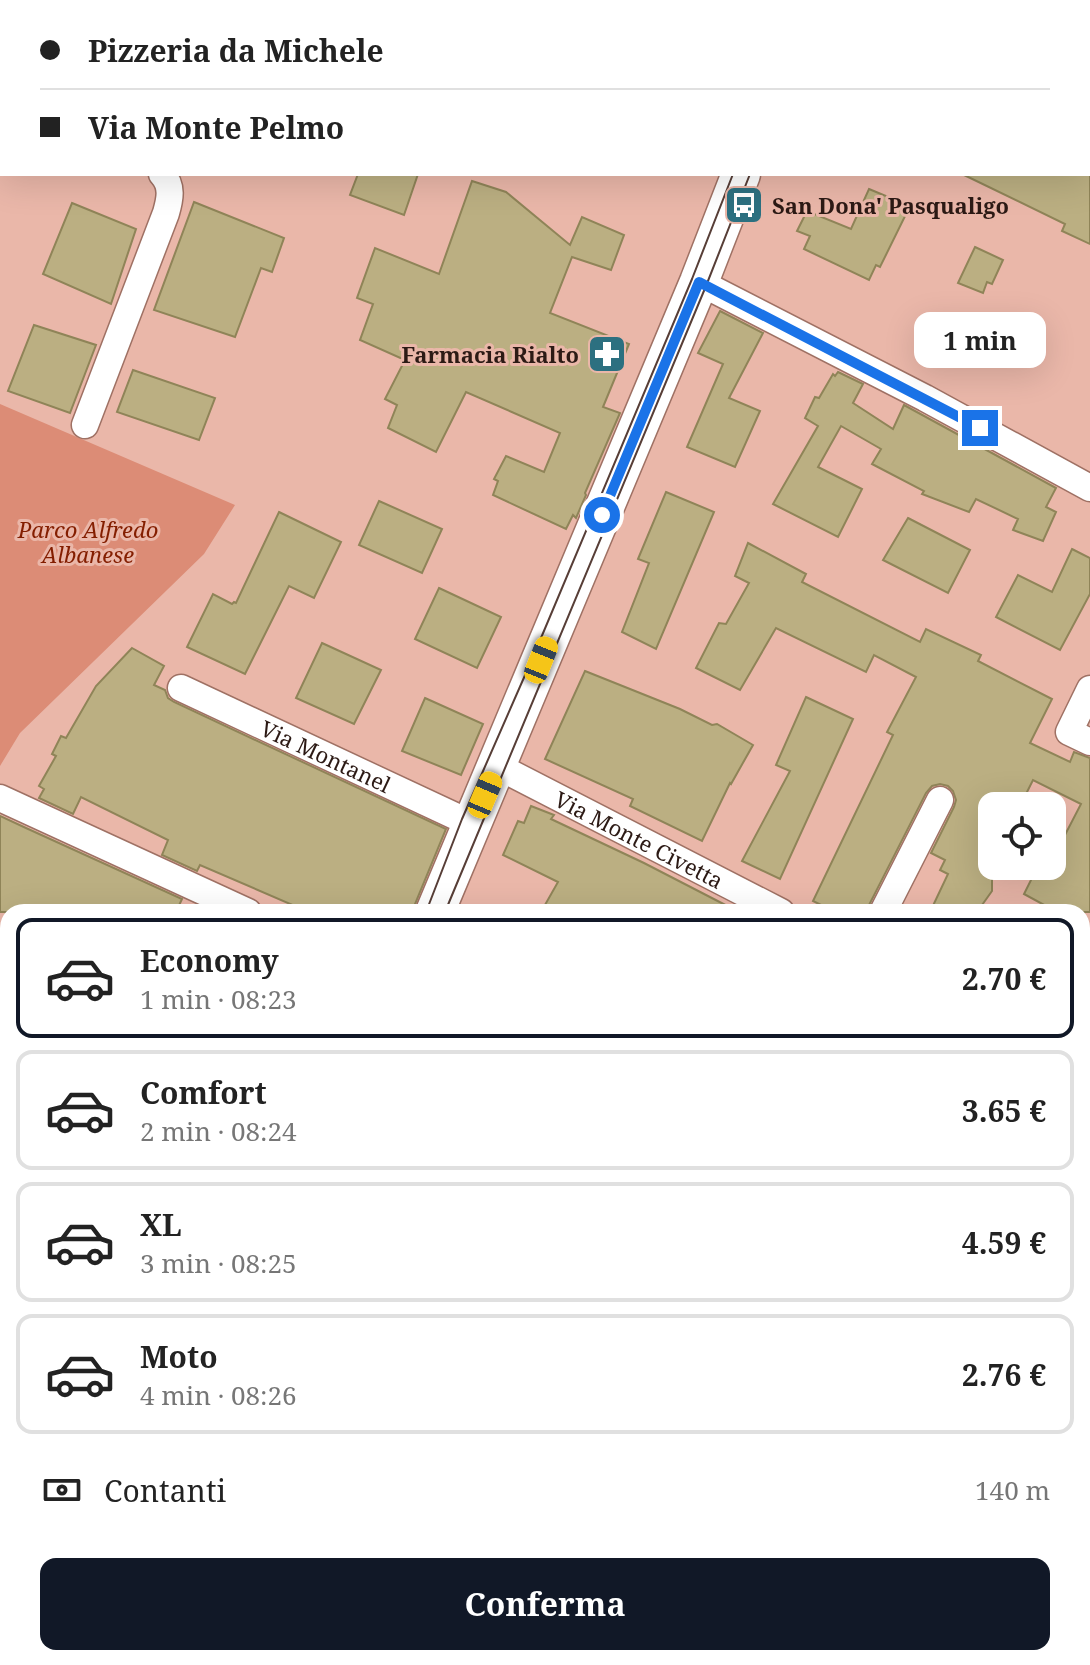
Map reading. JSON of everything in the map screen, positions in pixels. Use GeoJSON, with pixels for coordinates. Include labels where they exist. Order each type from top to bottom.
{"type":"FeatureCollection","features":[{"type":"Feature","properties":{"kind":"street"},"geometry":{"type":"LineString","coordinates":[[85,425],[166,213],[171,194],[164,176]]}},
{"type":"Feature","properties":{"kind":"street"},"geometry":{"type":"LineString","coordinates":[[438,904],[699,282],[740,176]]}},
{"type":"Feature","properties":{"kind":"street"},"geometry":{"type":"LineString","coordinates":[[699,282],[925,398],[1090,488]]}},
{"type":"Feature","properties":{"kind":"street","name":"Via Montanel"},"geometry":{"type":"LineString","coordinates":[[181,688],[472,824]]}},
{"type":"Feature","properties":{"kind":"street"},"geometry":{"type":"LineString","coordinates":[[1090,689],[1069,732],[1090,742]]}},
{"type":"Feature","properties":{"kind":"street","name":"Via Monte Civetta"},"geometry":{"type":"LineString","coordinates":[[497,766],[765,904]]}},
{"type":"Feature","properties":{"kind":"street"},"geometry":{"type":"LineString","coordinates":[[0,798],[231,904]]}},
{"type":"Feature","properties":{"kind":"street"},"geometry":{"type":"LineString","coordinates":[[887,904],[940,800]]}},
{"type":"Feature","properties":{"kind":"green space","name":"Parco Alfredo Albanese"},"geometry":{"type":"Polygon","coordinates":[[[0,404],[235,505],[204,554],[20,733],[0,766],[0,404]]]}},
{"type":"Feature","properties":{"kind":"building"},"geometry":{"type":"Polygon","coordinates":[[[357,176],[417,176],[404,215],[350,195],[357,176]]]}},
{"type":"Feature","properties":{"kind":"building"},"geometry":{"type":"Polygon","coordinates":[[[966,176],[1090,176],[1090,244],[1062,231],[1065,224],[966,176]]]}},
{"type":"Feature","properties":{"kind":"building"},"geometry":{"type":"Polygon","coordinates":[[[472,181],[506,192],[570,245],[582,217],[624,235],[611,270],[572,257],[550,313],[629,344],[603,407],[620,413],[576,518],[573,515],[566,529],[493,495],[498,481],[494,479],[506,456],[544,472],[560,433],[466,392],[436,452],[388,428],[397,405],[385,399],[405,360],[360,340],[373,304],[357,298],[375,248],[439,274],[472,181]]]}},
{"type":"Feature","properties":{"kind":"building"},"geometry":{"type":"Polygon","coordinates":[[[869,189],[910,206],[880,267],[876,265],[869,280],[804,249],[810,236],[797,231],[807,211],[851,229],[869,189]]]}},
{"type":"Feature","properties":{"kind":"building"},"geometry":{"type":"Polygon","coordinates":[[[194,202],[284,238],[272,272],[261,268],[235,337],[154,310],[194,202]]]}},
{"type":"Feature","properties":{"kind":"building"},"geometry":{"type":"Polygon","coordinates":[[[72,203],[136,229],[111,304],[43,274],[72,203]]]}},
{"type":"Feature","properties":{"kind":"building"},"geometry":{"type":"Polygon","coordinates":[[[975,247],[1003,260],[992,284],[987,282],[983,293],[958,283],[975,247]]]}},
{"type":"Feature","properties":{"kind":"building"},"geometry":{"type":"Polygon","coordinates":[[[720,311],[763,333],[729,398],[760,411],[735,467],[687,447],[723,364],[698,353],[720,311]]]}},
{"type":"Feature","properties":{"kind":"building"},"geometry":{"type":"Polygon","coordinates":[[[34,325],[96,345],[70,413],[8,391],[34,325]]]}},
{"type":"Feature","properties":{"kind":"building"},"geometry":{"type":"Polygon","coordinates":[[[133,370],[215,398],[199,440],[117,412],[133,370]]]}},
{"type":"Feature","properties":{"kind":"building"},"geometry":{"type":"Polygon","coordinates":[[[838,372],[863,384],[853,403],[893,429],[904,405],[1056,488],[1046,507],[1056,512],[1043,541],[1013,530],[1018,519],[976,499],[969,512],[922,494],[924,491],[872,464],[881,449],[841,426],[818,467],[862,489],[838,537],[773,504],[818,426],[805,418],[815,397],[819,398],[833,374],[835,376],[838,372]]]}},
{"type":"Feature","properties":{"kind":"building"},"geometry":{"type":"Polygon","coordinates":[[[666,492],[714,512],[656,649],[622,632],[649,563],[638,559],[666,492]]]}},
{"type":"Feature","properties":{"kind":"building"},"geometry":{"type":"Polygon","coordinates":[[[379,501],[442,529],[422,573],[359,545],[379,501]]]}},
{"type":"Feature","properties":{"kind":"building"},"geometry":{"type":"Polygon","coordinates":[[[279,512],[341,542],[314,598],[289,586],[245,674],[187,647],[213,594],[236,603],[279,512]]]}},
{"type":"Feature","properties":{"kind":"building"},"geometry":{"type":"Polygon","coordinates":[[[908,518],[970,550],[948,593],[883,560],[908,518]]]}},
{"type":"Feature","properties":{"kind":"building"},"geometry":{"type":"Polygon","coordinates":[[[748,543],[806,574],[802,582],[920,642],[926,629],[981,655],[978,661],[1052,699],[1030,743],[1070,762],[1074,752],[1090,758],[1090,904],[1042,904],[1024,894],[1031,880],[1066,880],[1066,833],[1081,804],[1066,796],[1066,792],[1057,792],[1033,780],[1027,792],[978,792],[978,880],[992,880],[992,891],[983,904],[934,904],[948,874],[940,870],[945,860],[931,853],[956,800],[948,786],[940,784],[932,786],[926,793],[870,904],[819,904],[813,901],[893,735],[887,732],[916,677],[874,655],[866,672],[776,628],[740,690],[696,668],[719,623],[726,624],[749,583],[735,576],[748,543]]]}},
{"type":"Feature","properties":{"kind":"building"},"geometry":{"type":"Polygon","coordinates":[[[1072,549],[1090,558],[1090,594],[1060,650],[996,617],[1018,575],[1052,592],[1072,549]]]}},
{"type":"Feature","properties":{"kind":"building"},"geometry":{"type":"Polygon","coordinates":[[[439,588],[501,617],[477,668],[415,639],[439,588]]]}},
{"type":"Feature","properties":{"kind":"building"},"geometry":{"type":"Polygon","coordinates":[[[322,643],[381,670],[354,724],[296,698],[322,643]]]}},
{"type":"Feature","properties":{"kind":"building"},"geometry":{"type":"Polygon","coordinates":[[[132,648],[164,666],[154,685],[165,690],[174,702],[446,829],[415,904],[290,904],[200,865],[197,871],[162,855],[168,840],[81,797],[73,814],[39,798],[44,789],[39,786],[56,756],[52,754],[61,736],[66,738],[96,686],[132,648]]]}},
{"type":"Feature","properties":{"kind":"building"},"geometry":{"type":"Polygon","coordinates":[[[585,671],[712,725],[717,724],[753,745],[730,783],[702,841],[630,806],[633,799],[545,759],[585,671]]]}},
{"type":"Feature","properties":{"kind":"building"},"geometry":{"type":"Polygon","coordinates":[[[806,697],[853,719],[780,879],[742,861],[790,771],[776,765],[806,697]]]}},
{"type":"Feature","properties":{"kind":"building"},"geometry":{"type":"Polygon","coordinates":[[[425,698],[483,724],[461,775],[402,751],[425,698]]]}},
{"type":"Feature","properties":{"kind":"building"},"geometry":{"type":"Polygon","coordinates":[[[531,806],[554,815],[551,819],[723,904],[546,904],[558,882],[503,855],[518,821],[524,823],[531,806]]]}},
{"type":"Feature","properties":{"kind":"building"},"geometry":{"type":"Polygon","coordinates":[[[0,816],[182,899],[180,904],[0,904],[0,816]]]}},
{"type":"Feature","properties":{"kind":"tram line"},"geometry":{"type":"LineString","coordinates":[[429,904],[462,819],[692,279],[732,176]]}},
{"type":"Feature","properties":{"kind":"tram line"},"geometry":{"type":"LineString","coordinates":[[448,904],[749,176]]}},
{"type":"Feature","properties":{"kind":"place","name":"San Dona' Pasqualigo"},"geometry":{"type":"Point","coordinates":[744,205]}},
{"type":"Feature","properties":{"kind":"place","name":"Farmacia Rialto"},"geometry":{"type":"Point","coordinates":[607,354]}},
{"type":"Feature","properties":{"kind":"route"},"geometry":{"type":"LineString","coordinates":[[602,515],[699,282],[980,428]]}}]}
